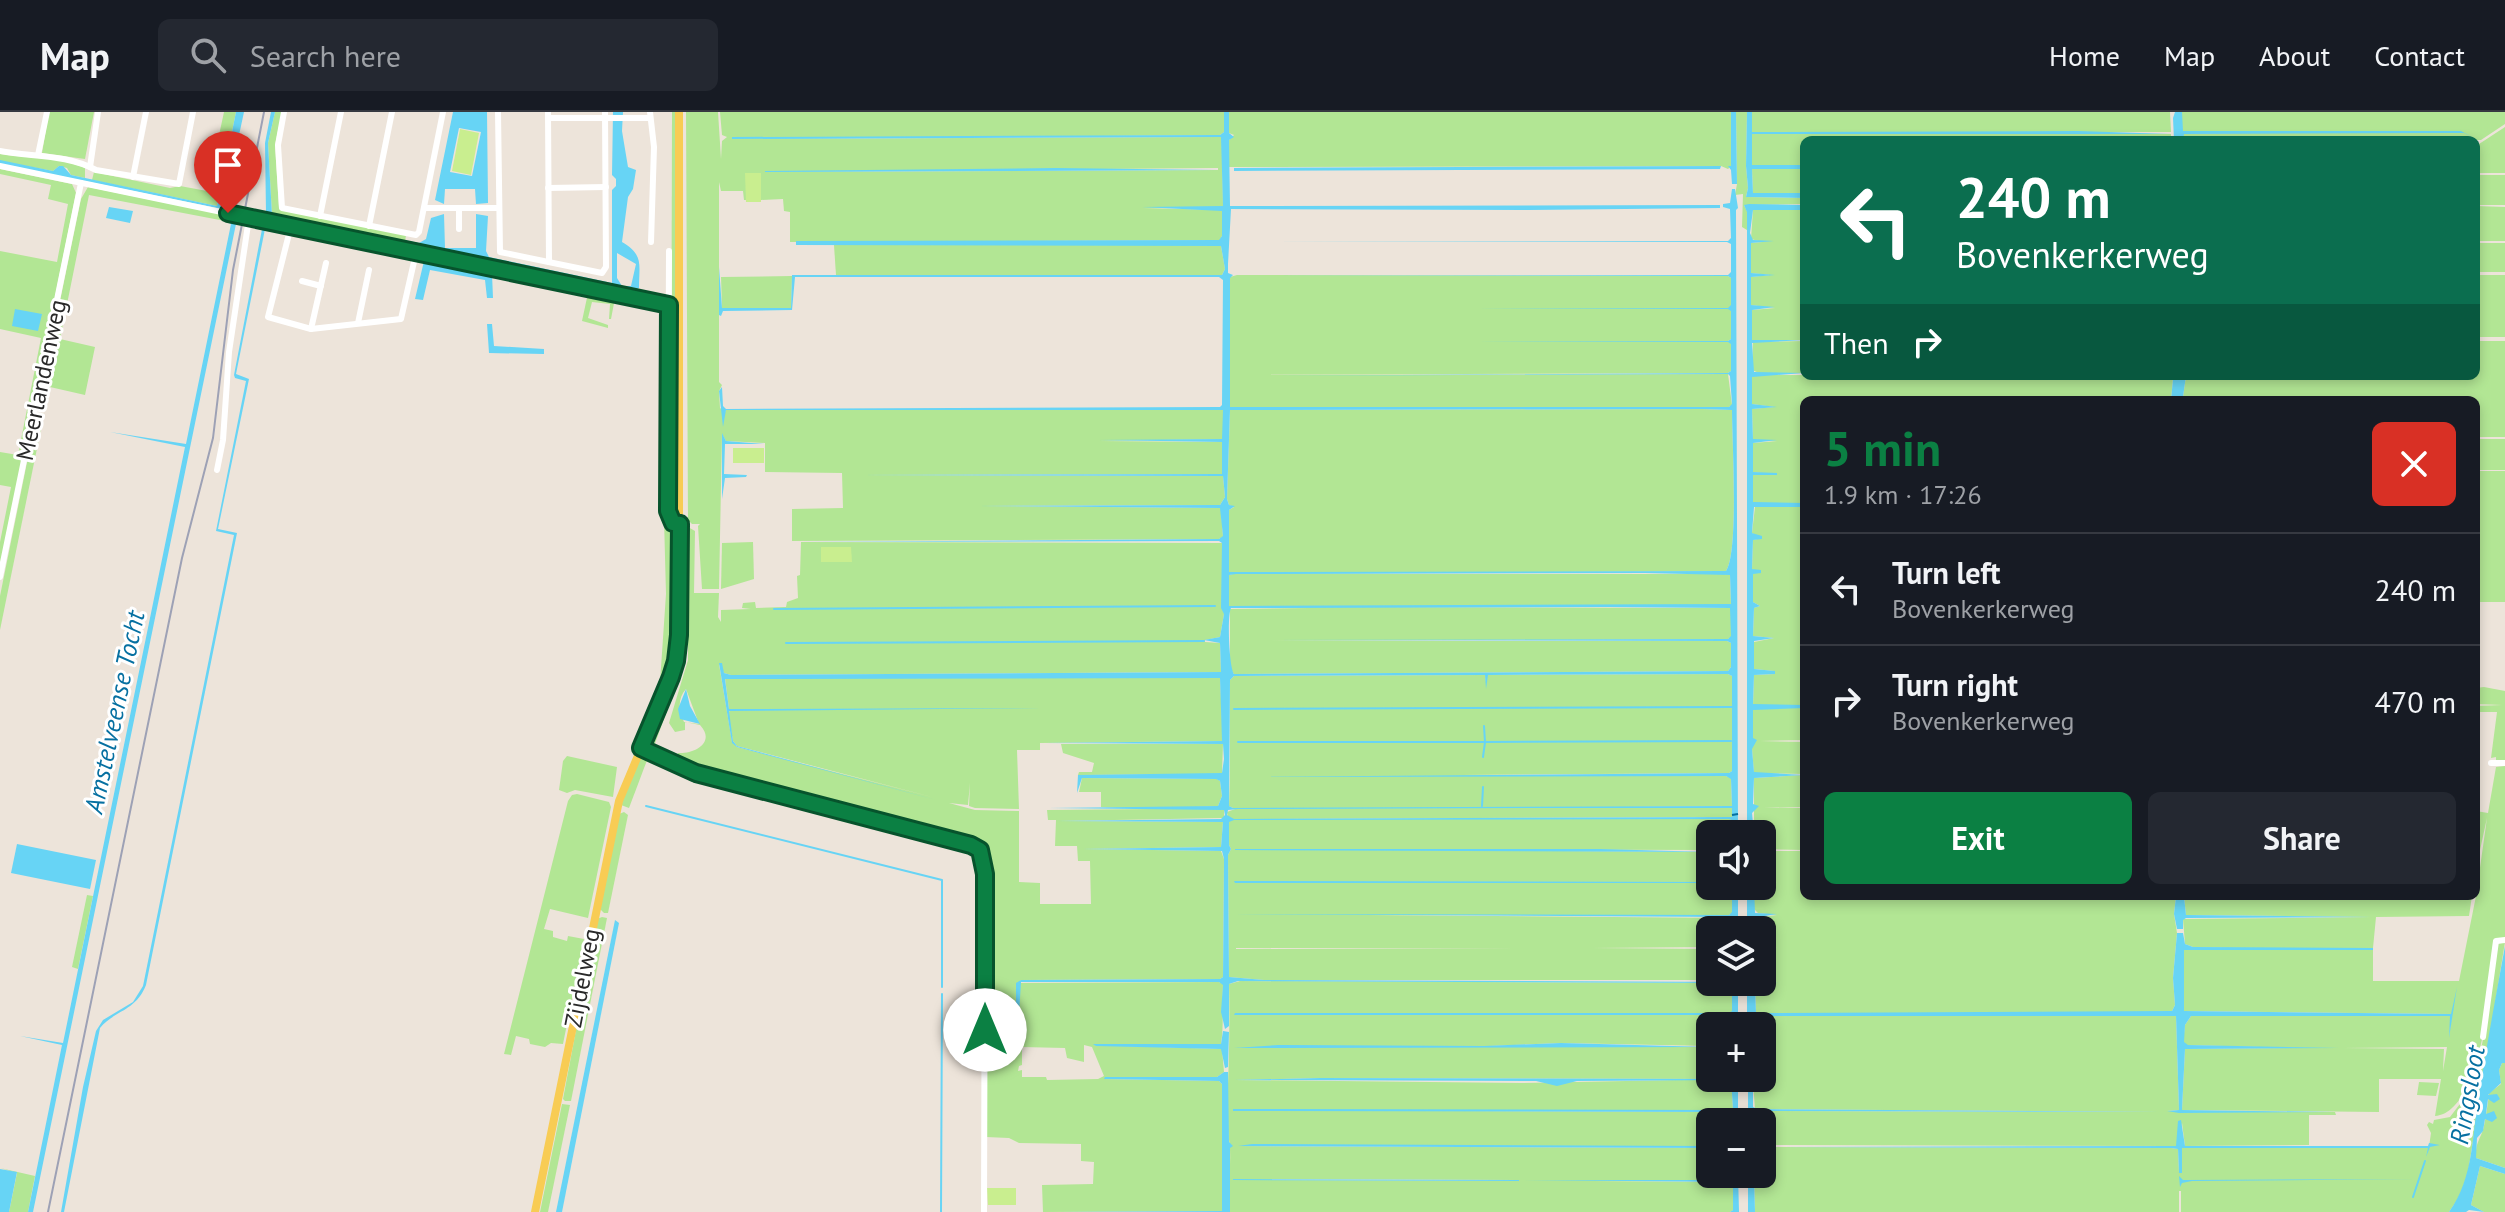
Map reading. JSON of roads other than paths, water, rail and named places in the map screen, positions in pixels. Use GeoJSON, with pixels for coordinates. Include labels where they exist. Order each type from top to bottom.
{"type":"FeatureCollection","features":[{"type":"Feature","properties":{"kind":"main road","name":"Zijdelweg"},"geometry":{"type":"LineString","coordinates":[[535,1212],[619,801],[676,661],[683,524],[679,112]]}},
{"type":"Feature","properties":{"kind":"street"},"geometry":{"type":"LineString","coordinates":[[38,155],[47,112]]}},
{"type":"Feature","properties":{"kind":"street"},"geometry":{"type":"LineString","coordinates":[[90,167],[98,112]]}},
{"type":"Feature","properties":{"kind":"street"},"geometry":{"type":"LineString","coordinates":[[133,177],[146,112]]}},
{"type":"Feature","properties":{"kind":"street"},"geometry":{"type":"LineString","coordinates":[[0,151],[31,157],[38,155],[133,177],[179,184],[193,112]]}},
{"type":"Feature","properties":{"kind":"street"},"geometry":{"type":"LineString","coordinates":[[284,112],[278,145],[280,206],[416,235],[443,112]]}},
{"type":"Feature","properties":{"kind":"street"},"geometry":{"type":"LineString","coordinates":[[320,216],[341,112]]}},
{"type":"Feature","properties":{"kind":"street"},"geometry":{"type":"LineString","coordinates":[[369,226],[392,112]]}},
{"type":"Feature","properties":{"kind":"street"},"geometry":{"type":"LineString","coordinates":[[498,112],[500,252],[600,273],[604,271],[607,116]]}},
{"type":"Feature","properties":{"kind":"street"},"geometry":{"type":"LineString","coordinates":[[549,262],[548,115],[627,118],[650,115],[654,147],[651,242]]}},
{"type":"Feature","properties":{"kind":"street"},"geometry":{"type":"LineString","coordinates":[[0,166],[669,305]]}},
{"type":"Feature","properties":{"kind":"street","name":"Meerlandenweg"},"geometry":{"type":"LineString","coordinates":[[0,577],[81,183]]}},
{"type":"Feature","properties":{"kind":"street"},"geometry":{"type":"LineString","coordinates":[[548,188],[606,187]]}},
{"type":"Feature","properties":{"kind":"street"},"geometry":{"type":"LineString","coordinates":[[424,208],[498,208]]}},
{"type":"Feature","properties":{"kind":"street"},"geometry":{"type":"LineString","coordinates":[[459,208],[459,229]]}},
{"type":"Feature","properties":{"kind":"street"},"geometry":{"type":"LineString","coordinates":[[217,470],[223,440],[229,352],[249,218]]}},
{"type":"Feature","properties":{"kind":"street"},"geometry":{"type":"LineString","coordinates":[[291,226],[268,317],[311,329],[401,319],[416,253]]}},
{"type":"Feature","properties":{"kind":"street"},"geometry":{"type":"LineString","coordinates":[[669,251],[668,511],[673,523],[683,524]]}},
{"type":"Feature","properties":{"kind":"street"},"geometry":{"type":"LineString","coordinates":[[311,329],[326,263]]}},
{"type":"Feature","properties":{"kind":"street"},"geometry":{"type":"LineString","coordinates":[[358,323],[369,270]]}},
{"type":"Feature","properties":{"kind":"street"},"geometry":{"type":"LineString","coordinates":[[302,281],[321,286]]}},
{"type":"Feature","properties":{"kind":"street"},"geometry":{"type":"LineString","coordinates":[[641,748],[696,773],[971,845],[980,850],[985,874],[984,1212]]}},
{"type":"Feature","properties":{"kind":"street"},"geometry":{"type":"LineString","coordinates":[[2491,763],[2505,763]]}},
{"type":"Feature","properties":{"kind":"street"},"geometry":{"type":"LineString","coordinates":[[2483,1037],[2496,941],[2505,940]]}},
{"type":"Feature","properties":{"kind":"water"},"geometry":{"type":"Polygon","coordinates":[[[236,112],[244,112],[224,205],[238,208],[237,212],[0,164],[0,160],[53,171],[63,166],[71,175],[217,206],[236,112]]]}},
{"type":"Feature","properties":{"kind":"water"},"geometry":{"type":"Polygon","coordinates":[[[271,112],[275,112],[268,143],[272,215],[419,243],[426,239],[431,218],[444,214],[445,248],[476,248],[476,214],[488,216],[486,251],[489,257],[612,283],[612,190],[616,186],[612,175],[613,112],[623,112],[622,131],[628,167],[636,170],[633,189],[628,197],[622,242],[637,256],[639,288],[633,291],[611,288],[264,218],[265,143],[271,112]],[[617,253],[617,278],[622,286],[631,286],[636,264],[617,253]]]}},
{"type":"Feature","properties":{"kind":"water"},"geometry":{"type":"Polygon","coordinates":[[[453,112],[487,112],[488,203],[476,204],[475,189],[445,189],[444,204],[435,200],[453,112]],[[459,128],[450,172],[472,176],[481,132],[459,128]]]}},
{"type":"Feature","properties":{"kind":"water"},"geometry":{"type":"Polygon","coordinates":[[[1224,112],[1229,112],[1229,133],[1234,137],[1229,140],[1230,206],[1720,205],[1720,208],[1529,210],[1231,209],[1228,264],[1228,273],[1233,275],[1230,278],[1230,407],[1729,407],[1732,404],[1728,374],[1234,376],[1728,373],[1731,371],[1731,344],[1728,342],[1477,342],[1728,341],[1731,339],[1731,311],[1728,309],[1477,308],[1728,308],[1731,305],[1731,278],[1728,276],[1237,276],[1728,275],[1731,272],[1731,244],[1727,242],[1233,242],[1728,241],[1731,238],[1730,209],[1723,207],[1723,204],[1730,203],[1732,189],[1735,189],[1738,208],[1738,820],[1229,822],[1229,977],[1264,980],[1696,983],[1238,981],[1229,984],[1229,1026],[1225,1029],[1221,1012],[1223,985],[1219,982],[1021,982],[1019,1014],[1016,1015],[1016,983],[1021,980],[1223,977],[1222,851],[1083,849],[1221,847],[1223,822],[1056,821],[1221,819],[1225,815],[1224,810],[1049,808],[1218,806],[1222,796],[1220,781],[1216,779],[1082,778],[1077,793],[1078,775],[1222,773],[1223,744],[1045,743],[1222,741],[1220,678],[725,679],[729,709],[1041,708],[729,711],[733,741],[737,746],[936,800],[737,747],[732,743],[719,663],[722,663],[724,673],[731,675],[1221,672],[1220,643],[1204,640],[1220,637],[1224,614],[1221,608],[1222,543],[1219,541],[798,542],[1219,539],[1223,536],[1220,508],[978,506],[1220,505],[1225,497],[1223,476],[859,475],[1222,474],[1222,442],[1099,440],[1222,439],[1223,410],[726,410],[723,427],[719,391],[722,387],[723,406],[726,409],[1220,407],[1223,280],[1219,277],[795,277],[792,310],[723,311],[721,316],[719,267],[722,308],[791,308],[792,275],[1222,275],[1225,269],[1221,246],[796,245],[796,241],[1219,240],[1222,236],[1222,211],[1142,207],[1223,206],[1221,137],[732,137],[1220,135],[1224,132],[1224,112]],[[1230,410],[1227,499],[1229,505],[1235,506],[1229,510],[1229,572],[1726,571],[1734,520],[1732,410],[1230,410]],[[1236,574],[1229,575],[1229,606],[1731,604],[1730,575],[1236,574]],[[1231,608],[1231,662],[1234,674],[1728,671],[1731,667],[1731,643],[1727,641],[1236,640],[1728,639],[1731,636],[1730,608],[1231,608]],[[1728,674],[1488,675],[1486,689],[1485,675],[1234,676],[1230,680],[1229,806],[1732,806],[1731,779],[1726,776],[1234,777],[1732,771],[1732,676],[1728,674]],[[1732,808],[1228,810],[1227,815],[1234,819],[1732,817],[1732,808]]]}},
{"type":"Feature","properties":{"kind":"water"},"geometry":{"type":"Polygon","coordinates":[[[1731,112],[1736,112],[1737,184],[1732,184],[1728,166],[1731,166],[1731,112]]]}},
{"type":"Feature","properties":{"kind":"water"},"geometry":{"type":"Polygon","coordinates":[[[1747,112],[1752,112],[1752,132],[2078,131],[2171,134],[1752,134],[1752,165],[1800,165],[1800,169],[1752,169],[1753,193],[1800,193],[1800,198],[1746,197],[1747,112]]]}},
{"type":"Feature","properties":{"kind":"water"},"geometry":{"type":"Polygon","coordinates":[[[2175,112],[2182,112],[2183,131],[2461,131],[2470,136],[2464,133],[2174,136],[2175,112]]]}},
{"type":"Feature","properties":{"kind":"water"},"geometry":{"type":"Polygon","coordinates":[[[1721,166],[1720,169],[1234,171],[1234,168],[1721,166]]]}},
{"type":"Feature","properties":{"kind":"water"},"geometry":{"type":"Polygon","coordinates":[[[1218,170],[765,172],[765,171],[1218,170]]]}},
{"type":"Feature","properties":{"kind":"water"},"geometry":{"type":"Polygon","coordinates":[[[1749,204],[1800,205],[1800,210],[1753,210],[1750,233],[1753,240],[1774,241],[1751,243],[1751,273],[1775,275],[1751,277],[1751,305],[1775,307],[1752,310],[1752,340],[1800,340],[1752,343],[1754,372],[1800,373],[1752,377],[1752,404],[1777,407],[1752,409],[1753,439],[1777,440],[1753,443],[1753,472],[1777,475],[1753,475],[1753,502],[1800,503],[1800,507],[1754,507],[1752,533],[1762,536],[1762,539],[1753,540],[1752,569],[1761,570],[1761,573],[1753,574],[1753,602],[1760,606],[1754,608],[1753,636],[1774,638],[1754,641],[1754,669],[1775,671],[1775,674],[1754,675],[1753,704],[1800,705],[1800,708],[1753,710],[1753,738],[1757,740],[1752,749],[1754,772],[1800,775],[1754,778],[1753,804],[1759,806],[1752,813],[1753,820],[1747,820],[1747,212],[1744,205],[1749,204]]]}},
{"type":"Feature","properties":{"kind":"water"},"geometry":{"type":"Polygon","coordinates":[[[109,207],[133,211],[130,223],[106,218],[109,207]]]}},
{"type":"Feature","properties":{"kind":"water"},"geometry":{"type":"Polygon","coordinates":[[[234,217],[237,219],[33,1212],[28,1212],[62,1045],[20,1036],[63,1043],[185,447],[110,432],[186,444],[229,223],[234,217]]]}},
{"type":"Feature","properties":{"kind":"water"},"geometry":{"type":"Polygon","coordinates":[[[265,223],[269,227],[265,229],[236,374],[249,379],[218,529],[237,533],[146,985],[137,1000],[100,1028],[64,1212],[61,1212],[96,1031],[103,1020],[133,1002],[143,986],[234,535],[216,531],[246,381],[234,375],[265,223]]]}},
{"type":"Feature","properties":{"kind":"water"},"geometry":{"type":"Polygon","coordinates":[[[424,261],[492,274],[493,298],[487,298],[485,280],[430,270],[423,300],[415,299],[424,261]]]}},
{"type":"Feature","properties":{"kind":"water"},"geometry":{"type":"Polygon","coordinates":[[[15,309],[42,314],[38,331],[12,326],[15,309]]]}},
{"type":"Feature","properties":{"kind":"water"},"geometry":{"type":"Polygon","coordinates":[[[487,324],[492,324],[494,346],[544,349],[544,354],[489,353],[487,324]]]}},
{"type":"Feature","properties":{"kind":"water"},"geometry":{"type":"Polygon","coordinates":[[[2173,380],[2185,380],[2183,396],[2171,396],[2173,380]]]}},
{"type":"Feature","properties":{"kind":"water"},"geometry":{"type":"Polygon","coordinates":[[[722,433],[726,441],[764,444],[725,444],[724,474],[747,475],[725,478],[722,499],[722,433]]]}},
{"type":"Feature","properties":{"kind":"water"},"geometry":{"type":"Polygon","coordinates":[[[686,689],[690,706],[700,724],[680,719],[678,709],[686,689]]]}},
{"type":"Feature","properties":{"kind":"water"},"geometry":{"type":"Polygon","coordinates":[[[17,844],[96,860],[90,889],[11,873],[17,844]]]}},
{"type":"Feature","properties":{"kind":"water"},"geometry":{"type":"Polygon","coordinates":[[[1600,849],[1696,852],[1235,850],[1600,849]]]}},
{"type":"Feature","properties":{"kind":"water"},"geometry":{"type":"Polygon","coordinates":[[[1234,881],[1696,882],[1696,883],[1234,881]]]}},
{"type":"Feature","properties":{"kind":"water"},"geometry":{"type":"Polygon","coordinates":[[[1732,900],[1738,900],[1738,916],[1234,914],[1729,915],[1732,900]]]}},
{"type":"Feature","properties":{"kind":"water"},"geometry":{"type":"Polygon","coordinates":[[[1747,900],[1755,900],[1755,913],[1777,914],[1765,916],[1747,916],[1747,900]]]}},
{"type":"Feature","properties":{"kind":"water"},"geometry":{"type":"Polygon","coordinates":[[[2176,900],[2184,900],[2186,915],[2372,917],[2186,918],[2183,929],[2177,929],[2176,900]]]}},
{"type":"Feature","properties":{"kind":"water"},"geometry":{"type":"Polygon","coordinates":[[[615,920],[619,923],[562,1212],[556,1212],[615,920]]]}},
{"type":"Feature","properties":{"kind":"water"},"geometry":{"type":"Polygon","coordinates":[[[2177,933],[2183,933],[2185,944],[2193,947],[2373,948],[2184,950],[2184,1011],[2451,1014],[2457,987],[2449,1038],[2450,1016],[2191,1016],[2185,1025],[2184,1042],[2188,1045],[2339,1048],[2185,1049],[2182,1110],[2335,1112],[2167,1111],[2179,1110],[2176,1016],[1776,1016],[1776,1013],[2172,1011],[2175,1005],[2173,978],[2177,933]]]}},
{"type":"Feature","properties":{"kind":"water"},"geometry":{"type":"Polygon","coordinates":[[[2505,946],[2505,1063],[2499,1070],[2501,1083],[2488,1095],[2497,1094],[2500,1099],[2494,1103],[2488,1099],[2486,1114],[2494,1111],[2497,1118],[2492,1122],[2485,1119],[2483,1131],[2477,1138],[2476,1158],[2505,1168],[2505,1174],[2480,1166],[2471,1205],[2484,1212],[2449,1212],[2468,1170],[2505,946]]]}},
{"type":"Feature","properties":{"kind":"water"},"geometry":{"type":"Polygon","coordinates":[[[1732,996],[1738,996],[1738,1012],[1732,1011],[1732,996]]]}},
{"type":"Feature","properties":{"kind":"water"},"geometry":{"type":"Polygon","coordinates":[[[1747,996],[1755,996],[1756,1012],[1747,1012],[1747,996]]]}},
{"type":"Feature","properties":{"kind":"water"},"geometry":{"type":"Polygon","coordinates":[[[1696,1013],[1696,1015],[1234,1015],[1696,1013]]]}},
{"type":"Feature","properties":{"kind":"water"},"geometry":{"type":"Polygon","coordinates":[[[1223,1031],[1229,1032],[1228,1067],[1225,1068],[1221,1049],[1093,1044],[1221,1044],[1223,1031]]]}},
{"type":"Feature","properties":{"kind":"water"},"geometry":{"type":"Polygon","coordinates":[[[1561,1043],[1696,1047],[1234,1048],[1279,1045],[1484,1046],[1561,1043]]]}},
{"type":"Feature","properties":{"kind":"water"},"geometry":{"type":"Polygon","coordinates":[[[1228,1072],[1229,1142],[1233,1146],[1230,1148],[1230,1212],[1059,1212],[1222,1211],[1222,1084],[1219,1081],[1104,1079],[1217,1077],[1228,1072]]]}},
{"type":"Feature","properties":{"kind":"water"},"geometry":{"type":"Polygon","coordinates":[[[1696,1079],[1577,1081],[1557,1086],[1536,1081],[1234,1080],[1696,1079]]]}},
{"type":"Feature","properties":{"kind":"water"},"geometry":{"type":"Polygon","coordinates":[[[1732,1092],[1738,1092],[1738,1108],[1733,1108],[1732,1092]]]}},
{"type":"Feature","properties":{"kind":"water"},"geometry":{"type":"Polygon","coordinates":[[[1748,1092],[1753,1092],[1756,1108],[1748,1108],[1748,1092]]]}},
{"type":"Feature","properties":{"kind":"water"},"geometry":{"type":"Polygon","coordinates":[[[1233,1109],[1696,1110],[1696,1112],[1233,1109]]]}},
{"type":"Feature","properties":{"kind":"water"},"geometry":{"type":"Polygon","coordinates":[[[1776,1109],[2161,1112],[1776,1111],[1776,1109]]]}},
{"type":"Feature","properties":{"kind":"water"},"geometry":{"type":"Polygon","coordinates":[[[2181,1120],[2185,1146],[2440,1145],[2430,1147],[2426,1157],[2428,1148],[2182,1148],[2182,1173],[2179,1173],[2178,1149],[2171,1148],[1776,1147],[2176,1146],[2178,1121],[2181,1120]]]}},
{"type":"Feature","properties":{"kind":"water"},"geometry":{"type":"Polygon","coordinates":[[[1252,1144],[1696,1148],[1238,1146],[1252,1144]]]}},
{"type":"Feature","properties":{"kind":"water"},"geometry":{"type":"Polygon","coordinates":[[[0,1169],[17,1172],[9,1212],[0,1212],[0,1169]]]}},
{"type":"Feature","properties":{"kind":"water"},"geometry":{"type":"Polygon","coordinates":[[[2179,1176],[2183,1180],[2416,1179],[2192,1181],[2182,1183],[2180,1187],[2179,1176]]]}},
{"type":"Feature","properties":{"kind":"water"},"geometry":{"type":"Polygon","coordinates":[[[1233,1180],[1519,1180],[1519,1181],[1233,1180]]]}},
{"type":"Feature","properties":{"kind":"water"},"geometry":{"type":"Polygon","coordinates":[[[1524,1180],[1696,1180],[1696,1182],[1524,1180]]]}},
{"type":"Feature","properties":{"kind":"water"},"geometry":{"type":"Polygon","coordinates":[[[1733,1188],[1738,1188],[1739,1212],[1730,1212],[1733,1210],[1733,1188]]]}},
{"type":"Feature","properties":{"kind":"water"},"geometry":{"type":"Polygon","coordinates":[[[1748,1188],[1754,1188],[1755,1212],[1748,1212],[1748,1188]]]}},
{"type":"Feature","properties":{"kind":"waterway"},"geometry":{"type":"LineString","coordinates":[[774,609],[1215,606]]}},
{"type":"Feature","properties":{"kind":"waterway"},"geometry":{"type":"LineString","coordinates":[[786,643],[1204,641]]}},
{"type":"Feature","properties":{"kind":"waterway"},"geometry":{"type":"LineString","coordinates":[[1234,709],[1732,707]]}},
{"type":"Feature","properties":{"kind":"waterway"},"geometry":{"type":"LineString","coordinates":[[1238,742],[1485,742],[1484,726]]}},
{"type":"Feature","properties":{"kind":"waterway"},"geometry":{"type":"LineString","coordinates":[[1483,757],[1485,742],[1731,741]]}},
{"type":"Feature","properties":{"kind":"waterway"},"geometry":{"type":"LineString","coordinates":[[1482,806],[1483,787]]}},
{"type":"Feature","properties":{"kind":"waterway"},"geometry":{"type":"LineString","coordinates":[[646,806],[942,880],[942,987]]}},
{"type":"Feature","properties":{"kind":"waterway"},"geometry":{"type":"LineString","coordinates":[[941,1212],[942,994]]}},
{"type":"Feature","properties":{"kind":"waterway"},"geometry":{"type":"LineString","coordinates":[[2413,1197],[2425,1161]]}},
{"type":"Feature","properties":{"kind":"tram line"},"geometry":{"type":"LineString","coordinates":[[48,1212],[182,558],[213,438],[233,270],[264,112]]}},
{"type":"Feature","properties":{"kind":"water label","name":"Amstelveense Tocht"},"geometry":{"type":"Point","coordinates":[114,712]}},
{"type":"Feature","properties":{"kind":"water label","name":"Ringsloot"},"geometry":{"type":"Point","coordinates":[2467,1095]}}]}
